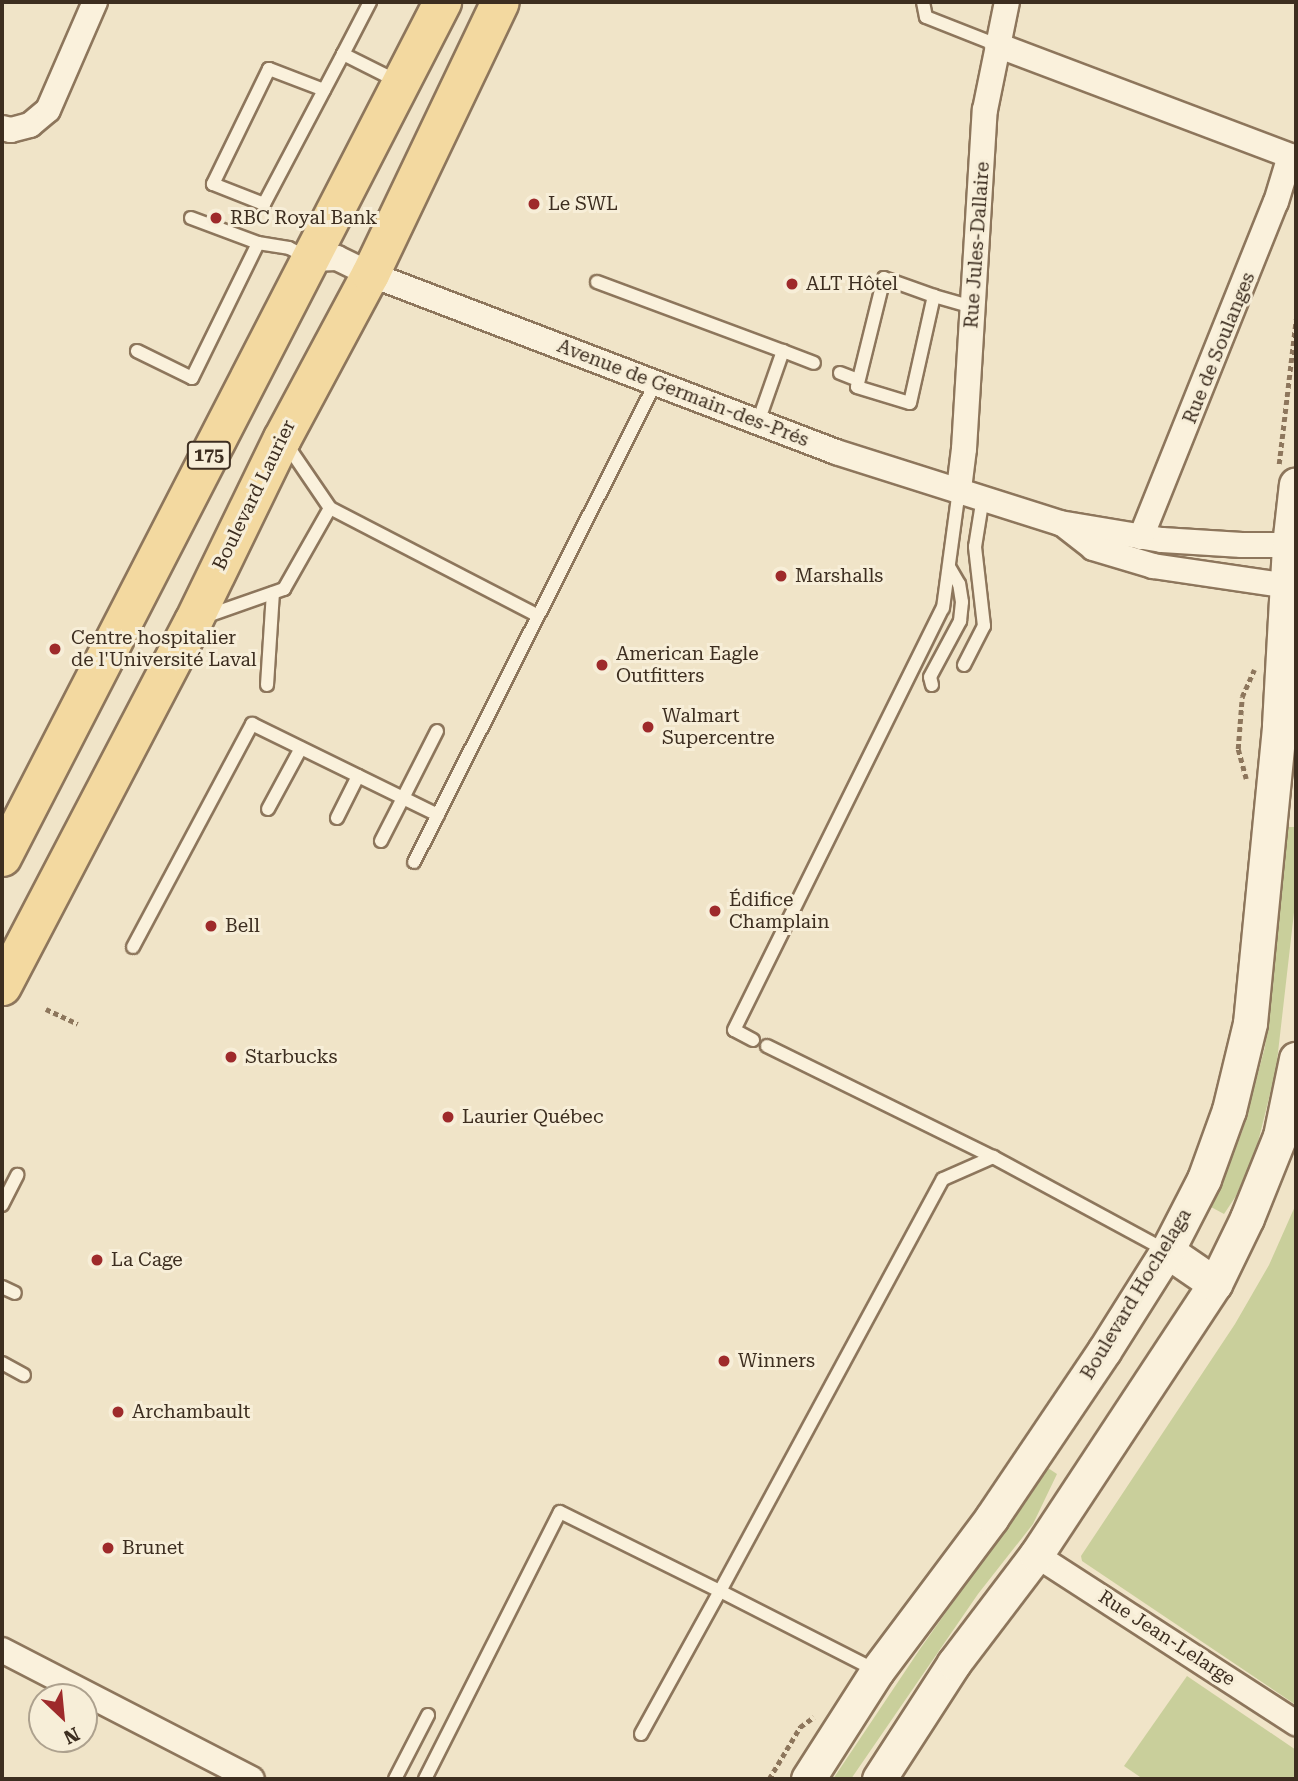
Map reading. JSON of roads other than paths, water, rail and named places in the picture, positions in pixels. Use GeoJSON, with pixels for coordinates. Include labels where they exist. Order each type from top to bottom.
{"type":"FeatureCollection","features":[{"type":"Feature","properties":{"kind":"main road","name":"175"},"geometry":{"type":"LineString","coordinates":[[2,857],[442,2]]}},
{"type":"Feature","properties":{"kind":"main road","name":"Boulevard Laurier"},"geometry":{"type":"LineString","coordinates":[[2,986],[193,621],[282,438],[370,274],[500,2]]}},
{"type":"Feature","properties":{"kind":"main road","name":"Boulevard Hochelaga"},"geometry":{"type":"LineString","coordinates":[[808,1779],[877,1671],[992,1517],[1167,1251],[1203,1179],[1229,1110],[1246,1047],[1263,912],[1291,587],[1292,545],[1287,476]]}},
{"type":"Feature","properties":{"kind":"main road"},"geometry":{"type":"LineString","coordinates":[[879,1779],[954,1663],[1036,1555],[1215,1284],[1247,1218],[1280,1136],[1296,1059]]}},
{"type":"Feature","properties":{"kind":"main road"},"geometry":{"type":"LineString","coordinates":[[1167,1251],[1215,1284]]}},
{"type":"Feature","properties":{"kind":"street"},"geometry":{"type":"LineString","coordinates":[[2,128],[10,130],[30,125],[48,110],[95,2]]}},
{"type":"Feature","properties":{"kind":"street","name":"Rue Jules-Dallaire"},"geometry":{"type":"LineString","coordinates":[[959,489],[985,110],[1007,2]]}},
{"type":"Feature","properties":{"kind":"street","name":"Rue de Soulanges"},"geometry":{"type":"LineString","coordinates":[[997,45],[1293,157],[1191,421],[1141,537]]}},
{"type":"Feature","properties":{"kind":"street","name":"Avenue de Germain-des-Prés"},"geometry":{"type":"LineString","coordinates":[[310,259],[337,258],[370,274],[836,452],[1060,523],[1141,537],[1241,545],[1292,545]]}},
{"type":"Feature","properties":{"kind":"street","name":"Avenue de Germain-des-Prés"},"geometry":{"type":"LineString","coordinates":[[1060,523],[1093,548],[1153,566],[1291,587]]}},
{"type":"Feature","properties":{"kind":"street","name":"Rue Jean-Lelarge"},"geometry":{"type":"LineString","coordinates":[[1036,1555],[1296,1723]]}},
{"type":"Feature","properties":{"kind":"street"},"geometry":{"type":"LineString","coordinates":[[6,1652],[252,1779]]}},
{"type":"Feature","properties":{"kind":"lane"},"geometry":{"type":"LineString","coordinates":[[324,90],[269,69],[213,184],[264,204],[343,54],[370,2]]}},
{"type":"Feature","properties":{"kind":"lane"},"geometry":{"type":"LineString","coordinates":[[923,2],[926,17],[997,45]]}},
{"type":"Feature","properties":{"kind":"lane"},"geometry":{"type":"LineString","coordinates":[[343,54],[401,82]]}},
{"type":"Feature","properties":{"kind":"lane"},"geometry":{"type":"LineString","coordinates":[[191,218],[258,243],[289,247],[310,259]]}},
{"type":"Feature","properties":{"kind":"lane"},"geometry":{"type":"LineString","coordinates":[[137,351],[192,378],[258,243]]}},
{"type":"Feature","properties":{"kind":"lane"},"geometry":{"type":"LineString","coordinates":[[934,296],[910,403],[857,387],[884,278],[973,307]]}},
{"type":"Feature","properties":{"kind":"lane"},"geometry":{"type":"LineString","coordinates":[[597,282],[814,363]]}},
{"type":"Feature","properties":{"kind":"lane"},"geometry":{"type":"LineString","coordinates":[[758,422],[783,351]]}},
{"type":"Feature","properties":{"kind":"lane"},"geometry":{"type":"LineString","coordinates":[[840,373],[858,380]]}},
{"type":"Feature","properties":{"kind":"lane"},"geometry":{"type":"LineString","coordinates":[[414,862],[656,382]]}},
{"type":"Feature","properties":{"kind":"lane"},"geometry":{"type":"LineString","coordinates":[[282,438],[330,508],[538,616]]}},
{"type":"Feature","properties":{"kind":"lane"},"geometry":{"type":"LineString","coordinates":[[753,1040],[734,1030],[943,608],[959,489]]}},
{"type":"Feature","properties":{"kind":"lane"},"geometry":{"type":"LineString","coordinates":[[964,665],[984,626],[975,547],[984,497]]}},
{"type":"Feature","properties":{"kind":"lane"},"geometry":{"type":"LineString","coordinates":[[193,621],[284,589],[330,508]]}},
{"type":"Feature","properties":{"kind":"lane"},"geometry":{"type":"LineString","coordinates":[[933,685],[930,677],[960,621],[962,601],[959,584],[948,567]]}},
{"type":"Feature","properties":{"kind":"lane"},"geometry":{"type":"LineString","coordinates":[[267,685],[273,593]]}},
{"type":"Feature","properties":{"kind":"lane"},"geometry":{"type":"LineString","coordinates":[[133,947],[252,724],[438,816]]}},
{"type":"Feature","properties":{"kind":"lane"},"geometry":{"type":"LineString","coordinates":[[382,841],[437,731]]}},
{"type":"Feature","properties":{"kind":"lane"},"geometry":{"type":"LineString","coordinates":[[268,809],[301,748]]}},
{"type":"Feature","properties":{"kind":"lane"},"geometry":{"type":"LineString","coordinates":[[337,818],[358,776]]}},
{"type":"Feature","properties":{"kind":"lane"},"geometry":{"type":"LineString","coordinates":[[767,1046],[993,1157],[1167,1251]]}},
{"type":"Feature","properties":{"kind":"lane"},"geometry":{"type":"LineString","coordinates":[[641,1734],[943,1179],[993,1157]]}},
{"type":"Feature","properties":{"kind":"lane"},"geometry":{"type":"LineString","coordinates":[[2,1205],[17,1175]]}},
{"type":"Feature","properties":{"kind":"lane"},"geometry":{"type":"LineString","coordinates":[[2,1287],[15,1293]]}},
{"type":"Feature","properties":{"kind":"lane"},"geometry":{"type":"LineString","coordinates":[[2,1363],[24,1375]]}},
{"type":"Feature","properties":{"kind":"lane"},"geometry":{"type":"LineString","coordinates":[[425,1779],[560,1512],[877,1671]]}},
{"type":"Feature","properties":{"kind":"lane"},"geometry":{"type":"LineString","coordinates":[[395,1779],[428,1716]]}},
{"type":"Feature","properties":{"kind":"place","name":"Le SWL"},"geometry":{"type":"Point","coordinates":[534,204]}},
{"type":"Feature","properties":{"kind":"place","name":"RBC Royal Bank"},"geometry":{"type":"Point","coordinates":[216,218]}},
{"type":"Feature","properties":{"kind":"place","name":"ALT Hôtel"},"geometry":{"type":"Point","coordinates":[792,284]}},
{"type":"Feature","properties":{"kind":"place","name":"Marshalls"},"geometry":{"type":"Point","coordinates":[781,576]}},
{"type":"Feature","properties":{"kind":"place","name":"Centre hospitalier de l'Université Laval"},"geometry":{"type":"Point","coordinates":[55,649]}},
{"type":"Feature","properties":{"kind":"place","name":"American Eagle Outfitters"},"geometry":{"type":"Point","coordinates":[602,665]}},
{"type":"Feature","properties":{"kind":"place","name":"Walmart Supercentre"},"geometry":{"type":"Point","coordinates":[648,727]}},
{"type":"Feature","properties":{"kind":"place","name":"Édifice Champlain"},"geometry":{"type":"Point","coordinates":[715,911]}},
{"type":"Feature","properties":{"kind":"place","name":"Bell"},"geometry":{"type":"Point","coordinates":[211,926]}},
{"type":"Feature","properties":{"kind":"place","name":"Starbucks"},"geometry":{"type":"Point","coordinates":[231,1057]}},
{"type":"Feature","properties":{"kind":"place","name":"Laurier Québec"},"geometry":{"type":"Point","coordinates":[448,1117]}},
{"type":"Feature","properties":{"kind":"place","name":"La Cage"},"geometry":{"type":"Point","coordinates":[97,1260]}},
{"type":"Feature","properties":{"kind":"place","name":"Winners"},"geometry":{"type":"Point","coordinates":[724,1361]}},
{"type":"Feature","properties":{"kind":"place","name":"Archambault"},"geometry":{"type":"Point","coordinates":[118,1412]}},
{"type":"Feature","properties":{"kind":"place","name":"Brunet"},"geometry":{"type":"Point","coordinates":[108,1548]}}]}
